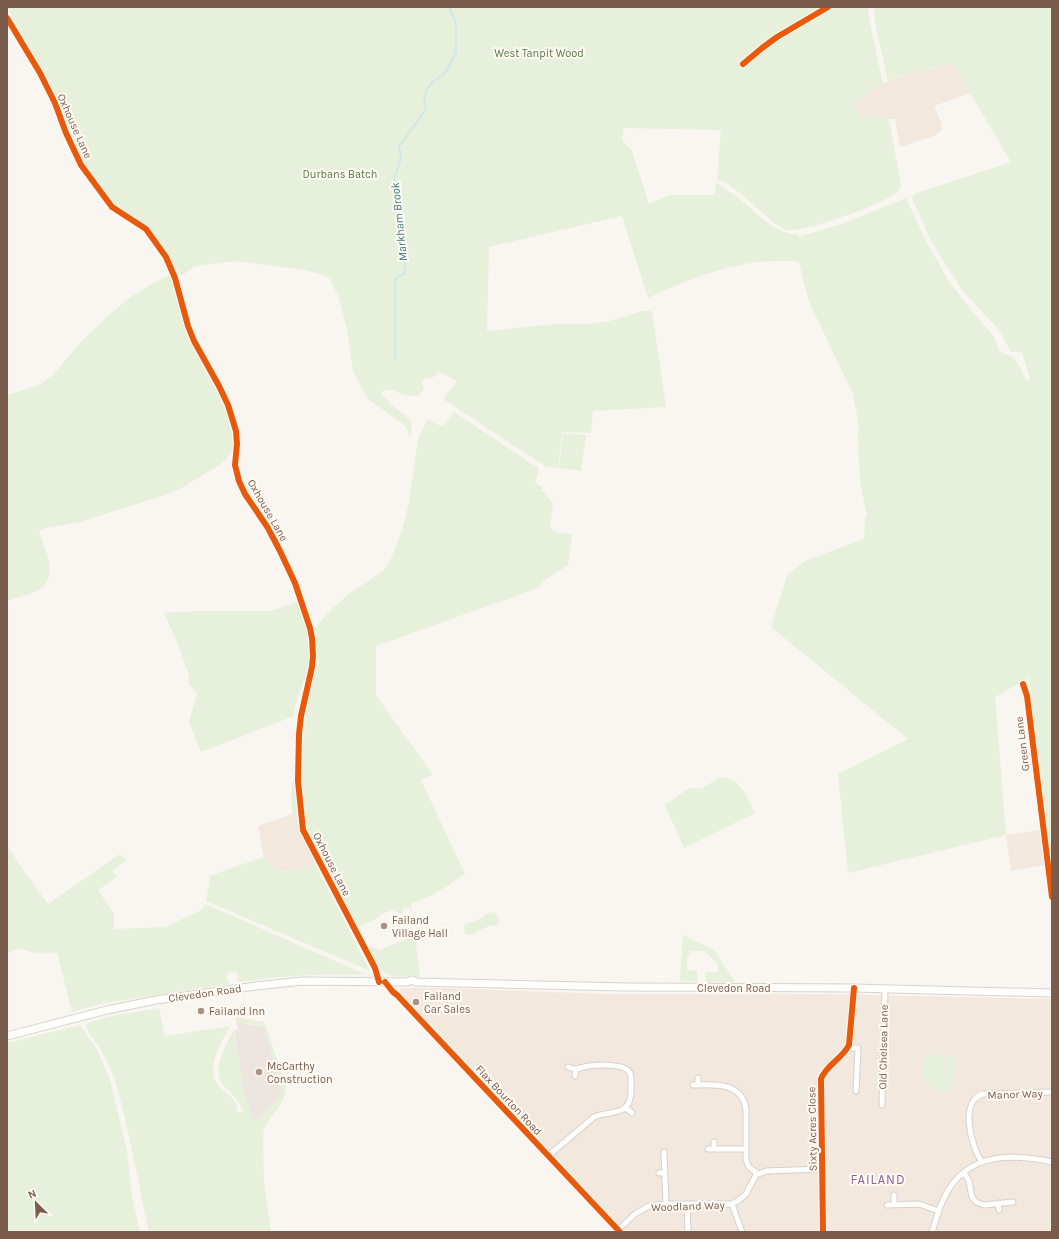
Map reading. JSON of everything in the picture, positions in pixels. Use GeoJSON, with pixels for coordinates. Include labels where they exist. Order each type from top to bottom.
{"type":"FeatureCollection","features":[{"type":"Feature","properties":{"kind":"main road","name":"Clevedon Road"},"geometry":{"type":"LineString","coordinates":[[7,1036],[107,1010],[191,995],[286,982],[407,982],[414,985],[416,982],[626,987],[854,988],[1052,993]]}},
{"type":"Feature","properties":{"kind":"street","name":"Oxhouse Lane"},"geometry":{"type":"LineString","coordinates":[[7,18],[46,85],[81,165],[112,207],[146,229],[166,257],[175,278],[188,326],[194,341],[228,405],[236,431],[237,444],[235,465],[239,481],[245,494],[268,528],[280,551],[294,584],[310,628],[312,638],[312,667],[301,716],[299,734],[298,781],[303,830],[375,968],[385,982]]}},
{"type":"Feature","properties":{"kind":"street","name":"Green Lane"},"geometry":{"type":"LineString","coordinates":[[1024,684],[1052,897]]}},
{"type":"Feature","properties":{"kind":"street","name":"Flax Bourton Road"},"geometry":{"type":"LineString","coordinates":[[385,982],[619,1231]]}},
{"type":"Feature","properties":{"kind":"street"},"geometry":{"type":"LineString","coordinates":[[854,988],[848,1048],[858,1048],[856,1091]]}},
{"type":"Feature","properties":{"kind":"street","name":"Old Chelsea Lane"},"geometry":{"type":"LineString","coordinates":[[882,1105],[885,989]]}},
{"type":"Feature","properties":{"kind":"street","name":"Sixty Acres Close"},"geometry":{"type":"LineString","coordinates":[[823,1232],[821,1079],[826,1070],[848,1048]]}},
{"type":"Feature","properties":{"kind":"street"},"geometry":{"type":"LineString","coordinates":[[548,1156],[594,1117],[619,1112],[626,1108],[630,1101],[630,1075],[626,1069],[617,1066],[590,1066],[576,1070],[568,1067]]}},
{"type":"Feature","properties":{"kind":"street"},"geometry":{"type":"LineString","coordinates":[[575,1076],[576,1070]]}},
{"type":"Feature","properties":{"kind":"street"},"geometry":{"type":"LineString","coordinates":[[698,1078],[696,1085],[724,1086],[733,1089],[742,1096],[746,1110],[746,1160],[748,1166],[758,1174],[769,1170],[822,1169]]}},
{"type":"Feature","properties":{"kind":"street","name":"Manor Way"},"geometry":{"type":"LineString","coordinates":[[982,1162],[973,1144],[970,1108],[974,1099],[983,1094],[1052,1092]]}},
{"type":"Feature","properties":{"kind":"street"},"geometry":{"type":"LineString","coordinates":[[626,1108],[632,1114]]}},
{"type":"Feature","properties":{"kind":"street"},"geometry":{"type":"LineString","coordinates":[[714,1142],[711,1149],[745,1149]]}},
{"type":"Feature","properties":{"kind":"street"},"geometry":{"type":"LineString","coordinates":[[664,1152],[666,1204]]}},
{"type":"Feature","properties":{"kind":"street"},"geometry":{"type":"LineString","coordinates":[[932,1232],[939,1210],[949,1188],[964,1173],[982,1162],[997,1158],[1020,1156],[1052,1162]]}},
{"type":"Feature","properties":{"kind":"street"},"geometry":{"type":"LineString","coordinates":[[659,1173],[665,1173]]}},
{"type":"Feature","properties":{"kind":"street"},"geometry":{"type":"LineString","coordinates":[[964,1173],[969,1181],[972,1197],[976,1202],[981,1204],[1013,1202]]}},
{"type":"Feature","properties":{"kind":"street","name":"Woodland Way"},"geometry":{"type":"LineString","coordinates":[[619,1231],[630,1218],[642,1209],[649,1206],[666,1204],[732,1204],[746,1194],[758,1174]]}},
{"type":"Feature","properties":{"kind":"street"},"geometry":{"type":"LineString","coordinates":[[894,1195],[894,1204]]}},
{"type":"Feature","properties":{"kind":"street"},"geometry":{"type":"LineString","coordinates":[[998,1203],[999,1210]]}},
{"type":"Feature","properties":{"kind":"street"},"geometry":{"type":"LineString","coordinates":[[687,1204],[688,1232]]}},
{"type":"Feature","properties":{"kind":"street"},"geometry":{"type":"LineString","coordinates":[[732,1204],[742,1232]]}},
{"type":"Feature","properties":{"kind":"street"},"geometry":{"type":"LineString","coordinates":[[887,1204],[919,1204],[939,1210]]}},
{"type":"Feature","properties":{"kind":"shaded area"},"geometry":{"type":"Polygon","coordinates":[[[953,64],[970,93],[934,106],[942,124],[942,130],[936,135],[900,147],[895,119],[884,119],[870,116],[862,120],[854,103],[877,86],[904,75],[953,64]]]}},
{"type":"Feature","properties":{"kind":"shaded area"},"geometry":{"type":"Polygon","coordinates":[[[292,814],[296,814],[302,836],[315,864],[299,871],[281,871],[271,866],[264,857],[258,826],[292,814]]]}},
{"type":"Feature","properties":{"kind":"shaded area"},"geometry":{"type":"Polygon","coordinates":[[[1040,830],[1044,865],[1011,871],[1006,835],[1040,830]]]}},
{"type":"Feature","properties":{"kind":"shaded area"},"geometry":{"type":"Polygon","coordinates":[[[401,988],[439,988],[438,1018],[432,1025],[407,1001],[399,990],[401,988]]]}},
{"type":"Feature","properties":{"kind":"shaded area"},"geometry":{"type":"Polygon","coordinates":[[[439,988],[608,994],[828,994],[1052,999],[1052,1232],[626,1232],[432,1025],[438,1018],[439,988]]]}},
{"type":"Feature","properties":{"kind":"shaded area","name":"McCarthy Construction"},"geometry":{"type":"Polygon","coordinates":[[[236,1022],[264,1027],[283,1094],[260,1118],[253,1121],[244,1093],[244,1088],[242,1088],[235,1035],[233,1031],[238,1029],[236,1022]]]}},
{"type":"Feature","properties":{"kind":"green space"},"geometry":{"type":"Polygon","coordinates":[[[7,7],[868,7],[883,84],[877,86],[854,103],[862,119],[870,116],[889,119],[901,186],[897,192],[885,200],[840,218],[807,228],[786,230],[773,222],[736,190],[717,179],[721,130],[624,128],[622,140],[632,151],[649,204],[669,195],[715,195],[716,183],[736,196],[768,223],[782,231],[798,234],[798,237],[842,224],[906,198],[927,243],[948,280],[994,337],[999,351],[1014,358],[1026,381],[1030,379],[1022,352],[1011,352],[999,330],[962,290],[929,237],[912,198],[914,194],[1011,162],[953,64],[904,75],[888,81],[875,22],[874,7],[1052,7],[1052,868],[1029,678],[995,697],[1006,835],[848,873],[838,774],[908,739],[771,627],[787,576],[805,561],[864,539],[865,518],[867,515],[860,482],[859,426],[853,394],[812,308],[807,295],[799,262],[758,262],[726,268],[678,285],[648,298],[622,216],[489,247],[487,331],[556,324],[588,324],[610,321],[643,311],[652,311],[666,407],[593,411],[591,433],[562,432],[558,468],[545,466],[443,399],[457,381],[439,372],[434,377],[424,379],[422,383],[424,389],[419,396],[405,395],[392,390],[383,391],[381,394],[394,407],[412,421],[410,439],[408,431],[403,424],[368,399],[353,371],[347,328],[338,296],[330,279],[324,275],[304,270],[235,261],[195,266],[181,276],[147,225],[117,206],[83,162],[54,90],[7,7]]]}},
{"type":"Feature","properties":{"kind":"green space"},"geometry":{"type":"Polygon","coordinates":[[[172,274],[186,330],[206,373],[225,402],[234,433],[235,442],[231,454],[221,464],[183,487],[168,494],[80,522],[41,529],[39,532],[50,565],[48,580],[43,587],[34,592],[7,601],[7,395],[39,385],[52,376],[80,343],[111,313],[131,297],[155,282],[172,274]]]}},
{"type":"Feature","properties":{"kind":"green space"},"geometry":{"type":"Polygon","coordinates":[[[454,412],[538,468],[535,482],[543,487],[542,491],[553,503],[550,528],[557,532],[572,535],[568,565],[542,582],[541,586],[535,589],[376,646],[376,695],[433,775],[421,780],[465,874],[433,895],[411,904],[412,915],[410,907],[403,908],[403,915],[392,910],[358,927],[306,829],[305,824],[302,791],[303,742],[312,681],[314,673],[320,662],[316,658],[315,628],[346,596],[383,571],[391,559],[402,530],[409,503],[418,439],[428,419],[438,425],[444,425],[454,412]]]}},
{"type":"Feature","properties":{"kind":"green space"},"geometry":{"type":"Polygon","coordinates":[[[563,433],[586,435],[581,471],[559,468],[563,433]]]}},
{"type":"Feature","properties":{"kind":"green space"},"geometry":{"type":"Polygon","coordinates":[[[297,602],[309,638],[311,653],[308,667],[296,701],[294,716],[201,752],[189,722],[197,693],[188,683],[189,674],[164,613],[198,611],[271,611],[297,602]]]}},
{"type":"Feature","properties":{"kind":"green space"},"geometry":{"type":"Polygon","coordinates":[[[720,777],[733,781],[742,789],[755,813],[684,848],[665,805],[689,788],[701,789],[720,777]]]}},
{"type":"Feature","properties":{"kind":"green space"},"geometry":{"type":"Polygon","coordinates":[[[293,780],[297,797],[296,814],[292,814],[291,796],[293,780]]]}},
{"type":"Feature","properties":{"kind":"green space"},"geometry":{"type":"Polygon","coordinates":[[[7,845],[48,904],[120,854],[127,860],[112,871],[117,877],[98,890],[114,914],[114,929],[166,927],[203,909],[205,904],[367,975],[334,974],[269,978],[237,982],[239,976],[236,972],[231,972],[226,978],[230,984],[105,1003],[72,1012],[57,952],[37,953],[18,948],[7,953],[7,845]]]}},
{"type":"Feature","properties":{"kind":"green space"},"geometry":{"type":"Polygon","coordinates":[[[264,857],[276,868],[288,872],[300,870],[315,864],[370,971],[206,901],[210,879],[209,876],[264,857]]]}},
{"type":"Feature","properties":{"kind":"green space"},"geometry":{"type":"Polygon","coordinates":[[[490,912],[498,916],[498,925],[486,927],[470,935],[465,933],[465,924],[476,921],[490,912]]]}},
{"type":"Feature","properties":{"kind":"green space"},"geometry":{"type":"Polygon","coordinates":[[[415,935],[420,977],[391,976],[383,972],[384,971],[381,970],[369,948],[370,946],[380,950],[415,935]]]}},
{"type":"Feature","properties":{"kind":"green space"},"geometry":{"type":"Polygon","coordinates":[[[683,935],[714,950],[735,982],[706,982],[705,972],[718,972],[718,965],[705,951],[691,951],[687,957],[687,970],[697,971],[697,982],[680,981],[683,935]]]}},
{"type":"Feature","properties":{"kind":"green space"},"geometry":{"type":"Polygon","coordinates":[[[233,1001],[237,1017],[263,1022],[265,1024],[286,1085],[284,1098],[269,1120],[263,1133],[264,1182],[271,1232],[149,1232],[130,1139],[116,1084],[105,1058],[90,1034],[86,1024],[106,1017],[159,1008],[165,1036],[230,1026],[217,1052],[213,1066],[213,1073],[217,1084],[235,1102],[237,1112],[243,1112],[238,1101],[221,1081],[219,1074],[220,1059],[233,1031],[243,1078],[241,1081],[242,1087],[244,1087],[244,1093],[253,1121],[260,1118],[283,1094],[264,1027],[260,1028],[259,1025],[236,1022],[233,1001]]]}},
{"type":"Feature","properties":{"kind":"green space"},"geometry":{"type":"Polygon","coordinates":[[[80,1025],[97,1050],[110,1079],[127,1151],[132,1197],[140,1232],[7,1232],[7,1043],[80,1025]]]}},
{"type":"Feature","properties":{"kind":"green space"},"geometry":{"type":"Polygon","coordinates":[[[924,1053],[956,1056],[952,1092],[933,1090],[921,1076],[924,1053]]]}},
{"type":"Feature","properties":{"kind":"waterway","name":"Markham Brook"},"geometry":{"type":"LineString","coordinates":[[395,360],[395,281],[397,277],[405,272],[398,195],[394,184],[401,158],[399,147],[426,109],[424,102],[426,91],[433,81],[442,76],[447,70],[456,52],[456,23],[449,7]]}},
{"type":"Feature","properties":{"kind":"cycle path"},"geometry":{"type":"LineString","coordinates":[[743,64],[777,37],[828,7]]}},
{"type":"Feature","properties":{"kind":"cycle path"},"geometry":{"type":"LineString","coordinates":[[7,18],[40,73],[55,103],[66,133],[81,165],[112,207],[146,229],[166,257],[175,278],[188,326],[194,341],[228,405],[236,431],[237,444],[235,465],[239,481],[245,494],[268,528],[295,583],[312,638],[312,667],[301,716],[299,734],[298,781],[303,830],[375,968],[379,982]]}},
{"type":"Feature","properties":{"kind":"cycle path"},"geometry":{"type":"LineString","coordinates":[[1023,684],[1027,696],[1052,897]]}},
{"type":"Feature","properties":{"kind":"cycle path"},"geometry":{"type":"LineString","coordinates":[[385,982],[620,1232]]}},
{"type":"Feature","properties":{"kind":"cycle path"},"geometry":{"type":"LineString","coordinates":[[823,1232],[821,1079],[826,1070],[849,1045],[854,988]]}},
{"type":"Feature","properties":{"kind":"place","name":"Failand Village Hall"},"geometry":{"type":"Point","coordinates":[384,926]}},
{"type":"Feature","properties":{"kind":"place","name":"Failand Car Sales"},"geometry":{"type":"Point","coordinates":[416,1002]}},
{"type":"Feature","properties":{"kind":"place","name":"Failand Inn"},"geometry":{"type":"Point","coordinates":[201,1011]}},
{"type":"Feature","properties":{"kind":"place","name":"McCarthy Construction"},"geometry":{"type":"Point","coordinates":[259,1072]}},
{"type":"Feature","properties":{"kind":"district","name":"FAILAND"},"geometry":{"type":"Point","coordinates":[878,1179]}},
{"type":"Feature","properties":{"kind":"park label","name":"West Tanpit Wood"},"geometry":{"type":"Point","coordinates":[539,53]}},
{"type":"Feature","properties":{"kind":"park label","name":"Durbans Batch"},"geometry":{"type":"Point","coordinates":[340,174]}}]}
